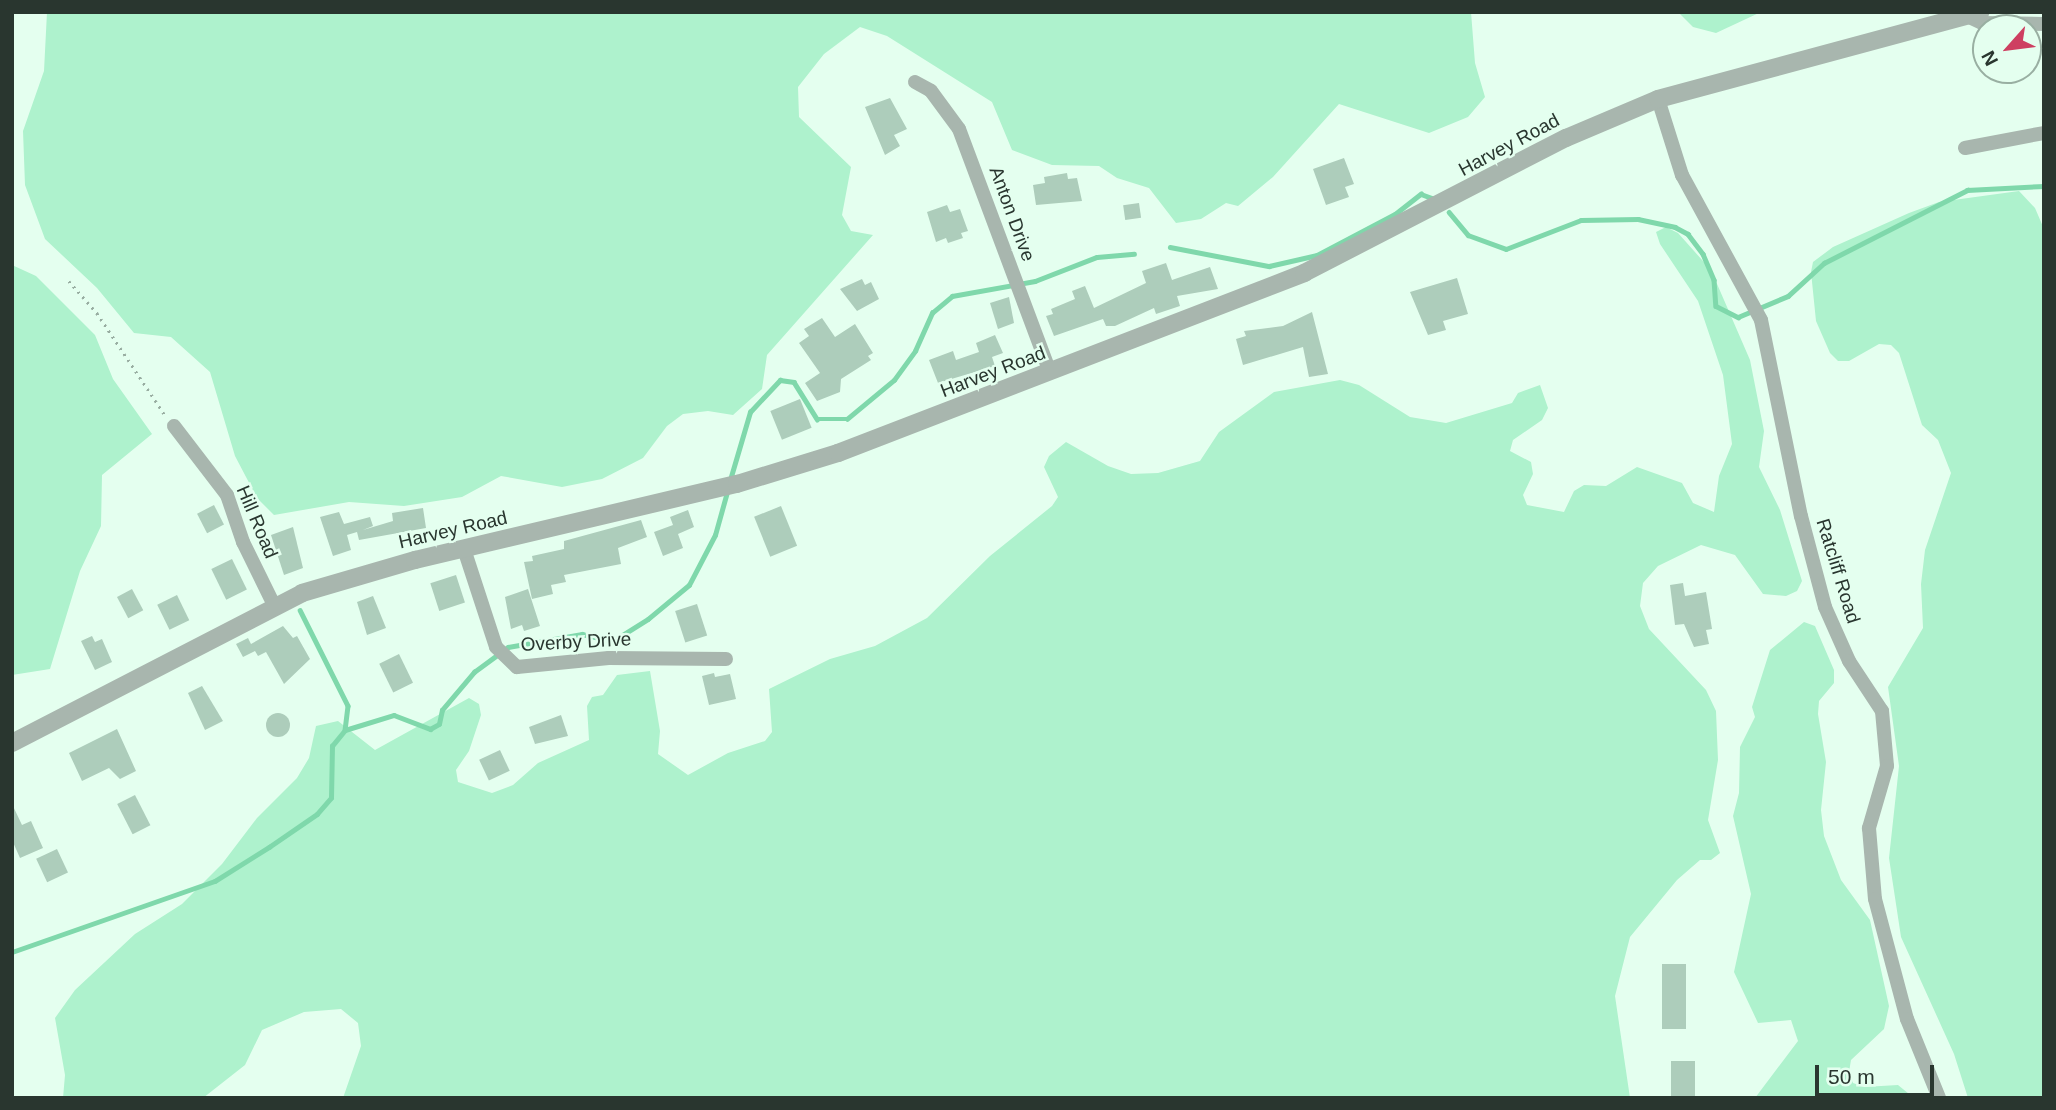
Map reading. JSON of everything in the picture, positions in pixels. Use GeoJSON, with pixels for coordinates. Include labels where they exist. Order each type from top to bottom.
{"type":"FeatureCollection","features":[{"type":"Feature","properties":{"kind":"street","name":"Harvey Road"},"geometry":{"type":"LineString","coordinates":[[12,743],[274,605],[331,583],[737,484],[838,453],[1304,274],[1566,138],[1658,99],[1972,15]]}},
{"type":"Feature","properties":{"kind":"street","name":"Anton Drive"},"geometry":{"type":"LineString","coordinates":[[915,82],[946,106],[959,129],[1050,373]]}},
{"type":"Feature","properties":{"kind":"street","name":"Ratcliff Road"},"geometry":{"type":"LineString","coordinates":[[1658,99],[1682,175],[1752,297],[1761,320],[1801,516],[1825,607],[1849,661],[1882,711],[1887,766],[1869,828],[1875,899],[1908,1019],[1940,1098]]}},
{"type":"Feature","properties":{"kind":"street"},"geometry":{"type":"LineString","coordinates":[[1965,148],[2044,133]]}},
{"type":"Feature","properties":{"kind":"street","name":"Hill Road"},"geometry":{"type":"LineString","coordinates":[[174,426],[227,495],[243,542],[274,605]]}},
{"type":"Feature","properties":{"kind":"street","name":"Overby Drive"},"geometry":{"type":"LineString","coordinates":[[464,549],[496,647],[506,660],[530,667],[609,658],[726,659]]}},
{"type":"Feature","properties":{"kind":"path"},"geometry":{"type":"LineString","coordinates":[[69,281],[97,313],[130,370],[174,426]]}},
{"type":"Feature","properties":{"kind":"green space"},"geometry":{"type":"Polygon","coordinates":[[[47,12],[1471,12],[1475,63],[1485,97],[1468,117],[1429,133],[1339,104],[1273,177],[1238,206],[1226,203],[1201,219],[1176,223],[1149,188],[1117,178],[1099,166],[1052,165],[1012,150],[992,102],[887,36],[860,27],[824,54],[798,87],[799,117],[851,167],[842,215],[851,231],[873,235],[767,355],[762,389],[733,415],[708,411],[683,414],[667,426],[643,458],[602,479],[562,487],[501,476],[462,497],[404,506],[349,502],[274,515],[257,498],[235,456],[210,372],[171,337],[134,333],[97,288],[45,239],[25,185],[23,131],[44,71],[47,12]]]}},
{"type":"Feature","properties":{"kind":"green space"},"geometry":{"type":"Polygon","coordinates":[[[1678,12],[1761,12],[1716,33],[1693,27],[1678,12]]]}},
{"type":"Feature","properties":{"kind":"green space"},"geometry":{"type":"Polygon","coordinates":[[[2019,191],[2035,208],[2044,229],[2044,1098],[1968,1098],[1954,1054],[1901,937],[1889,858],[1899,766],[1888,687],[1923,628],[1921,584],[1925,550],[1951,473],[1938,440],[1922,425],[1899,353],[1891,345],[1879,344],[1849,361],[1838,361],[1830,353],[1816,321],[1811,272],[1813,262],[1833,247],[1909,213],[1939,202],[2019,191]]]}},
{"type":"Feature","properties":{"kind":"green space"},"geometry":{"type":"Polygon","coordinates":[[[1666,227],[1678,233],[1711,270],[1750,360],[1764,431],[1759,467],[1780,510],[1802,581],[1797,591],[1786,596],[1763,594],[1735,555],[1701,545],[1658,566],[1643,583],[1640,606],[1649,629],[1706,690],[1716,711],[1718,760],[1708,820],[1720,853],[1711,860],[1700,860],[1677,880],[1630,937],[1615,996],[1630,1098],[343,1098],[361,1046],[358,1023],[341,1009],[304,1012],[262,1030],[245,1065],[203,1098],[63,1098],[65,1075],[55,1018],[75,990],[135,934],[182,904],[222,864],[257,818],[297,778],[309,758],[316,726],[338,721],[375,750],[469,698],[479,704],[481,715],[469,751],[456,770],[458,782],[492,793],[513,785],[538,763],[589,740],[587,706],[592,697],[603,695],[617,675],[650,671],[660,731],[658,754],[688,775],[728,753],[765,741],[772,732],[769,689],[830,659],[875,646],[927,618],[990,556],[1052,506],[1058,497],[1044,467],[1049,456],[1066,442],[1108,466],[1131,474],[1158,473],[1200,461],[1219,432],[1274,392],[1340,380],[1359,385],[1410,417],[1446,423],[1512,403],[1518,393],[1540,385],[1548,408],[1542,420],[1513,440],[1510,451],[1531,462],[1533,474],[1523,495],[1527,505],[1564,512],[1574,491],[1584,485],[1606,486],[1637,467],[1682,483],[1693,503],[1714,512],[1719,476],[1732,444],[1723,375],[1698,301],[1660,244],[1656,232],[1666,227]]]}},
{"type":"Feature","properties":{"kind":"green space"},"geometry":{"type":"Polygon","coordinates":[[[12,265],[36,276],[95,335],[113,379],[152,434],[102,475],[101,526],[80,571],[50,669],[12,675],[12,265]]]}},
{"type":"Feature","properties":{"kind":"green space"},"geometry":{"type":"Polygon","coordinates":[[[1804,622],[1815,626],[1834,670],[1834,683],[1819,701],[1818,714],[1826,762],[1821,810],[1824,836],[1841,880],[1870,920],[1889,1006],[1884,1029],[1851,1060],[1849,1072],[1853,1083],[1864,1087],[1898,1085],[1914,1098],[1755,1098],[1798,1041],[1791,1020],[1758,1023],[1734,972],[1751,894],[1733,816],[1739,793],[1740,747],[1755,717],[1752,707],[1770,650],[1804,622]]]}},
{"type":"Feature","properties":{"kind":"building"},"geometry":{"type":"Polygon","coordinates":[[[890,98],[907,129],[894,135],[900,146],[885,155],[865,107],[890,98]]]}},
{"type":"Feature","properties":{"kind":"building"},"geometry":{"type":"Polygon","coordinates":[[[1344,158],[1354,184],[1345,187],[1349,197],[1326,205],[1313,169],[1344,158]]]}},
{"type":"Feature","properties":{"kind":"building"},"geometry":{"type":"Polygon","coordinates":[[[1067,173],[1068,179],[1077,178],[1082,201],[1036,205],[1033,185],[1045,183],[1044,177],[1067,173]]]}},
{"type":"Feature","properties":{"kind":"building"},"geometry":{"type":"Polygon","coordinates":[[[1139,203],[1141,218],[1125,220],[1123,205],[1139,203]]]}},
{"type":"Feature","properties":{"kind":"building"},"geometry":{"type":"Polygon","coordinates":[[[947,205],[950,212],[960,209],[968,231],[961,233],[963,238],[948,243],[946,238],[936,242],[927,212],[947,205]]]}},
{"type":"Feature","properties":{"kind":"building"},"geometry":{"type":"Polygon","coordinates":[[[1166,263],[1172,280],[1210,267],[1218,289],[1177,296],[1180,306],[1156,314],[1154,308],[1115,326],[1106,326],[1103,319],[1054,336],[1046,316],[1053,314],[1051,309],[1075,299],[1072,291],[1085,286],[1094,308],[1146,283],[1142,271],[1166,263]]]}},
{"type":"Feature","properties":{"kind":"building"},"geometry":{"type":"Polygon","coordinates":[[[1457,278],[1468,314],[1443,321],[1446,330],[1428,335],[1410,292],[1457,278]]]}},
{"type":"Feature","properties":{"kind":"building"},"geometry":{"type":"Polygon","coordinates":[[[862,279],[865,285],[871,282],[879,299],[857,311],[840,289],[862,279]]]}},
{"type":"Feature","properties":{"kind":"building"},"geometry":{"type":"Polygon","coordinates":[[[1009,297],[1014,323],[998,329],[990,303],[1009,297]]]}},
{"type":"Feature","properties":{"kind":"building"},"geometry":{"type":"Polygon","coordinates":[[[1312,312],[1328,374],[1309,377],[1303,347],[1243,365],[1236,339],[1246,336],[1244,331],[1283,326],[1312,312]]]}},
{"type":"Feature","properties":{"kind":"building"},"geometry":{"type":"Polygon","coordinates":[[[822,318],[835,337],[855,324],[873,353],[868,356],[871,360],[841,379],[840,392],[817,401],[805,383],[820,373],[799,343],[809,336],[804,329],[822,318]]]}},
{"type":"Feature","properties":{"kind":"building"},"geometry":{"type":"Polygon","coordinates":[[[995,335],[1003,353],[992,357],[995,366],[938,383],[929,360],[953,351],[956,360],[979,352],[976,343],[995,335]]]}},
{"type":"Feature","properties":{"kind":"building"},"geometry":{"type":"Polygon","coordinates":[[[800,399],[812,428],[782,440],[770,411],[800,399]]]}},
{"type":"Feature","properties":{"kind":"building"},"geometry":{"type":"Polygon","coordinates":[[[214,505],[224,525],[207,533],[197,514],[214,505]]]}},
{"type":"Feature","properties":{"kind":"building"},"geometry":{"type":"Polygon","coordinates":[[[781,506],[797,546],[770,557],[754,517],[781,506]]]}},
{"type":"Feature","properties":{"kind":"building"},"geometry":{"type":"Polygon","coordinates":[[[423,508],[426,528],[359,540],[357,532],[347,535],[351,550],[333,556],[320,517],[339,512],[344,524],[370,517],[373,526],[363,530],[393,521],[392,513],[423,508]]]}},
{"type":"Feature","properties":{"kind":"building"},"geometry":{"type":"Polygon","coordinates":[[[688,510],[694,527],[678,534],[683,548],[663,556],[654,532],[673,525],[670,517],[688,510]]]}},
{"type":"Feature","properties":{"kind":"building"},"geometry":{"type":"Polygon","coordinates":[[[641,520],[647,537],[618,548],[621,564],[564,575],[566,582],[551,585],[553,594],[532,599],[524,562],[533,561],[532,556],[564,549],[564,541],[641,520]]]}},
{"type":"Feature","properties":{"kind":"building"},"geometry":{"type":"Polygon","coordinates":[[[293,527],[303,568],[284,575],[271,535],[293,527]]]}},
{"type":"Feature","properties":{"kind":"building"},"geometry":{"type":"Polygon","coordinates":[[[232,559],[247,590],[226,600],[211,569],[232,559]]]}},
{"type":"Feature","properties":{"kind":"building"},"geometry":{"type":"Polygon","coordinates":[[[456,575],[465,603],[439,611],[430,583],[456,575]]]}},
{"type":"Feature","properties":{"kind":"building"},"geometry":{"type":"Polygon","coordinates":[[[1683,583],[1685,596],[1706,592],[1712,629],[1706,630],[1709,644],[1694,647],[1684,624],[1675,625],[1670,585],[1683,583]]]}},
{"type":"Feature","properties":{"kind":"building"},"geometry":{"type":"Polygon","coordinates":[[[132,589],[143,610],[128,618],[117,597],[132,589]]]}},
{"type":"Feature","properties":{"kind":"building"},"geometry":{"type":"Polygon","coordinates":[[[528,589],[540,626],[524,631],[522,625],[511,629],[505,597],[528,589]]]}},
{"type":"Feature","properties":{"kind":"building"},"geometry":{"type":"Polygon","coordinates":[[[177,595],[189,620],[170,630],[157,605],[177,595]]]}},
{"type":"Feature","properties":{"kind":"building"},"geometry":{"type":"Polygon","coordinates":[[[373,596],[386,628],[367,635],[357,602],[373,596]]]}},
{"type":"Feature","properties":{"kind":"building"},"geometry":{"type":"Polygon","coordinates":[[[697,604],[707,635],[685,642],[675,611],[697,604]]]}},
{"type":"Feature","properties":{"kind":"building"},"geometry":{"type":"Polygon","coordinates":[[[283,626],[293,638],[297,636],[310,659],[284,684],[266,652],[258,656],[255,651],[243,657],[236,644],[248,638],[251,644],[283,626]]]}},
{"type":"Feature","properties":{"kind":"building"},"geometry":{"type":"Polygon","coordinates":[[[92,636],[95,642],[102,639],[112,662],[95,670],[81,641],[92,636]]]}},
{"type":"Feature","properties":{"kind":"building"},"geometry":{"type":"Polygon","coordinates":[[[399,654],[413,683],[393,692],[379,664],[399,654]]]}},
{"type":"Feature","properties":{"kind":"building"},"geometry":{"type":"Polygon","coordinates":[[[714,673],[715,677],[730,674],[736,699],[709,705],[702,676],[714,673]]]}},
{"type":"Feature","properties":{"kind":"building"},"geometry":{"type":"Polygon","coordinates":[[[202,686],[223,721],[205,730],[188,693],[202,686]]]}},
{"type":"Feature","properties":{"kind":"building"},"geometry":{"type":"Polygon","coordinates":[[[273,713],[283,713],[290,720],[290,730],[283,737],[273,737],[266,730],[266,720],[273,713]]]}},
{"type":"Feature","properties":{"kind":"building"},"geometry":{"type":"Polygon","coordinates":[[[561,715],[568,736],[535,744],[529,727],[561,715]]]}},
{"type":"Feature","properties":{"kind":"building"},"geometry":{"type":"Polygon","coordinates":[[[117,729],[136,771],[120,779],[109,768],[82,781],[69,753],[117,729]]]}},
{"type":"Feature","properties":{"kind":"building"},"geometry":{"type":"Polygon","coordinates":[[[500,750],[510,771],[489,781],[479,760],[500,750]]]}},
{"type":"Feature","properties":{"kind":"building"},"geometry":{"type":"Polygon","coordinates":[[[135,795],[150,825],[133,834],[117,804],[135,795]]]}},
{"type":"Feature","properties":{"kind":"building"},"geometry":{"type":"Polygon","coordinates":[[[12,804],[22,825],[31,821],[43,848],[20,858],[12,840],[12,804]]]}},
{"type":"Feature","properties":{"kind":"building"},"geometry":{"type":"Polygon","coordinates":[[[57,849],[68,873],[47,882],[36,859],[57,849]]]}},
{"type":"Feature","properties":{"kind":"building"},"geometry":{"type":"Polygon","coordinates":[[[1662,964],[1686,964],[1686,1029],[1662,1029],[1662,964]]]}},
{"type":"Feature","properties":{"kind":"building"},"geometry":{"type":"Polygon","coordinates":[[[1671,1061],[1695,1061],[1695,1097],[1671,1097],[1671,1061]]]}},
{"type":"Feature","properties":{"kind":"waterway"},"geometry":{"type":"LineString","coordinates":[[1449,212],[1468,235],[1506,249],[1581,220],[1638,219],[1675,227],[1688,234],[1703,254],[1714,280],[1716,306],[1738,317],[1788,296],[1824,263],[1967,190],[2044,186]]}},
{"type":"Feature","properties":{"kind":"waterway"},"geometry":{"type":"LineString","coordinates":[[1170,247],[1269,266],[1317,255],[1395,214],[1421,194],[1435,199]]}},
{"type":"Feature","properties":{"kind":"waterway"},"geometry":{"type":"LineString","coordinates":[[730,480],[750,412],[780,380],[794,382],[817,419],[847,419],[894,380],[915,351],[932,313],[952,296],[1035,281],[1097,257],[1134,254]]}},
{"type":"Feature","properties":{"kind":"waterway"},"geometry":{"type":"LineString","coordinates":[[12,952],[215,881],[269,847],[317,814],[331,798],[332,746],[345,730],[394,715],[430,729],[439,724],[442,710],[474,672],[508,647],[582,634],[613,641],[648,619],[689,585],[715,535],[727,492]]}},
{"type":"Feature","properties":{"kind":"waterway"},"geometry":{"type":"LineString","coordinates":[[300,610],[348,706],[345,730]]}}]}
